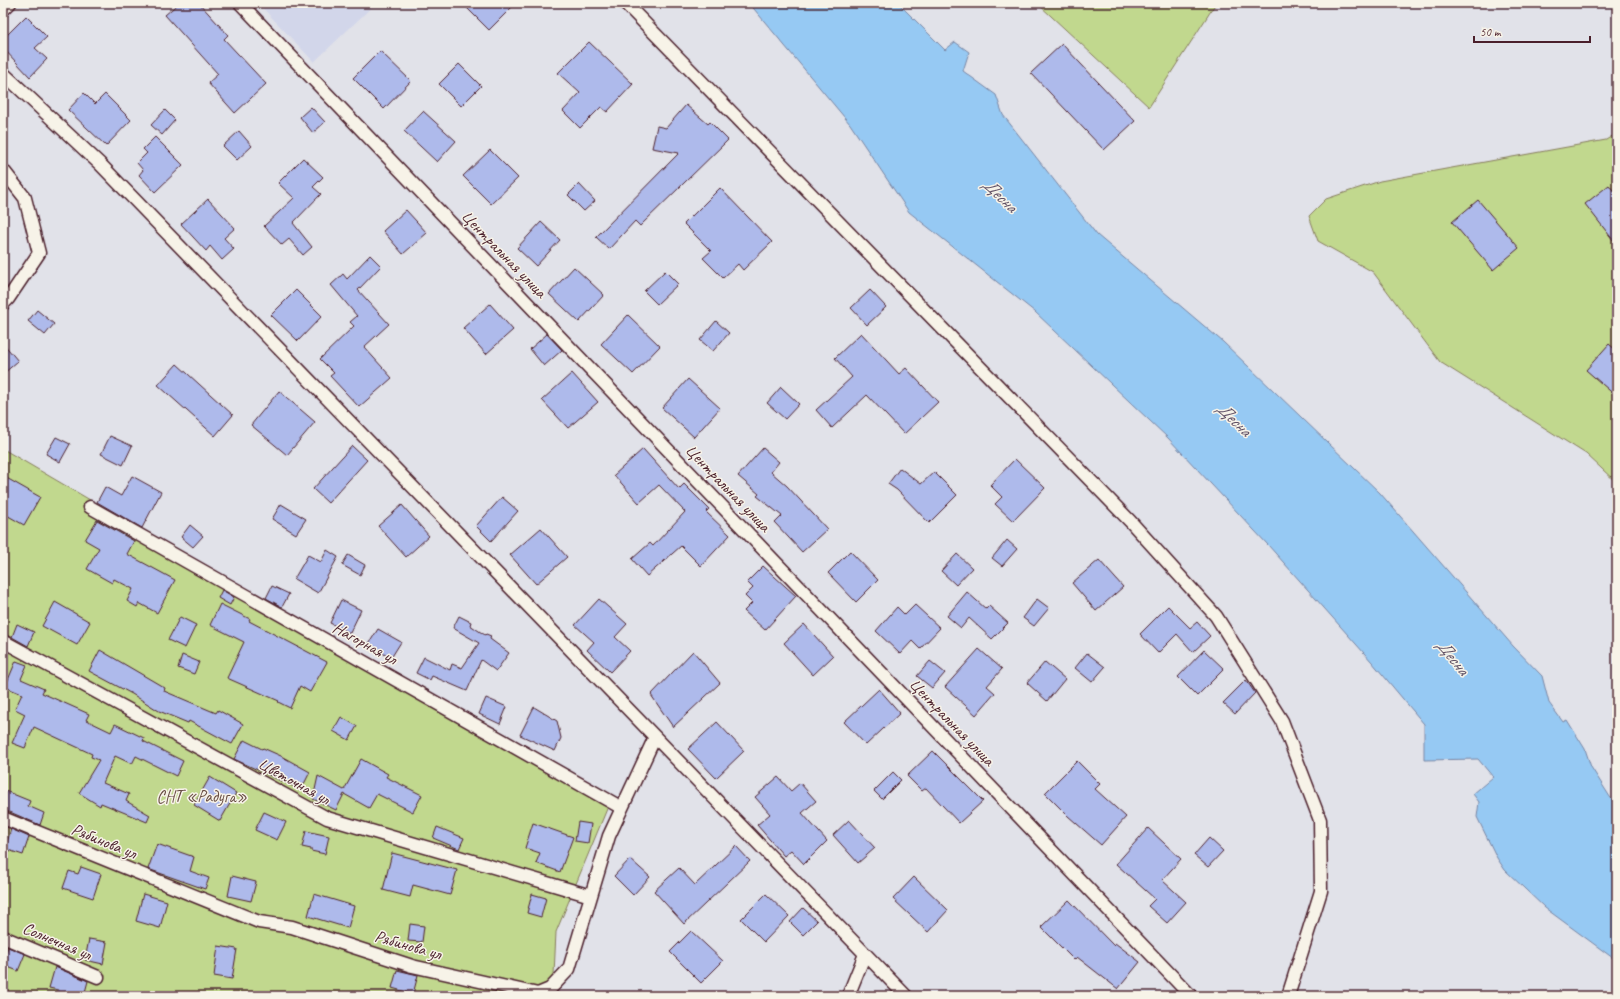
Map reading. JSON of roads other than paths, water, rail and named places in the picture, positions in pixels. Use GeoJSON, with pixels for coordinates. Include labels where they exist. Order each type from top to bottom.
{"type":"FeatureCollection","features":[{"type":"Feature","properties":{"kind":"street"},"geometry":{"type":"LineString","coordinates":[[3,10],[10,3]]}},
{"type":"Feature","properties":{"kind":"street","name":"Центральная улица"},"geometry":{"type":"LineString","coordinates":[[240,3],[1191,996]]}},
{"type":"Feature","properties":{"kind":"street"},"geometry":{"type":"LineString","coordinates":[[625,3],[1130,521],[1216,616],[1282,721],[1320,820],[1321,891],[1288,996]]}},
{"type":"Feature","properties":{"kind":"street"},"geometry":{"type":"LineString","coordinates":[[3,73],[100,164],[906,996]]}},
{"type":"Feature","properties":{"kind":"street"},"geometry":{"type":"LineString","coordinates":[[3,170],[25,198],[39,253],[8,299],[3,304]]}},
{"type":"Feature","properties":{"kind":"street","name":"Нагорная ул"},"geometry":{"type":"LineString","coordinates":[[90,507],[622,808]]}},
{"type":"Feature","properties":{"kind":"street","name":"Цветочная ул"},"geometry":{"type":"LineString","coordinates":[[3,641],[327,818],[591,896]]}},
{"type":"Feature","properties":{"kind":"street","name":"Рябинова ул"},"geometry":{"type":"LineString","coordinates":[[3,818],[259,922],[292,927],[412,966],[538,994],[550,989],[569,968],[609,836],[655,737]]}},
{"type":"Feature","properties":{"kind":"street","name":"Солнечная ул"},"geometry":{"type":"LineString","coordinates":[[3,937],[98,977]]}},
{"type":"Feature","properties":{"kind":"street"},"geometry":{"type":"LineString","coordinates":[[848,996],[865,954]]}},
{"type":"Feature","properties":{"kind":"water","name":"Десна"},"geometry":{"type":"Polygon","coordinates":[[[749,3],[898,3],[945,50],[955,42],[969,52],[963,71],[996,95],[1003,115],[1097,235],[1223,342],[1380,493],[1513,646],[1542,676],[1549,703],[1563,722],[1567,720],[1585,749],[1591,767],[1617,808],[1617,961],[1545,908],[1505,870],[1497,858],[1477,817],[1479,802],[1473,794],[1493,777],[1478,759],[1424,760],[1424,724],[1372,662],[1268,545],[1168,438],[1035,312],[909,212],[850,124],[749,3]]]}},
{"type":"Feature","properties":{"kind":"park label","name":"СНТ «Радуга»"},"geometry":{"type":"Point","coordinates":[202,796]}}]}
